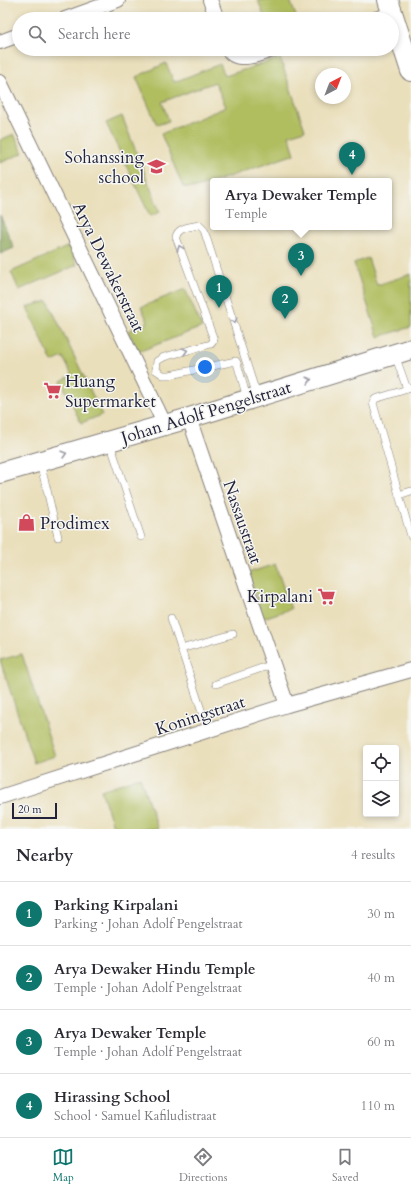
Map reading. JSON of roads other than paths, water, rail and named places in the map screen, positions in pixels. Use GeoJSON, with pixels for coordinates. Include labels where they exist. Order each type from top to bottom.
{"type":"FeatureCollection","features":[{"type":"Feature","properties":{"kind":"main road"},"geometry":{"type":"LineString","coordinates":[[399,43],[411,71]]}},
{"type":"Feature","properties":{"kind":"main road","name":"Johan Adolf Pengelstraat"},"geometry":{"type":"LineString","coordinates":[[0,473],[189,418],[403,351]]}},
{"type":"Feature","properties":{"kind":"street"},"geometry":{"type":"LineString","coordinates":[[85,12],[118,0]]}},
{"type":"Feature","properties":{"kind":"street"},"geometry":{"type":"LineString","coordinates":[[210,0],[214,12]]}},
{"type":"Feature","properties":{"kind":"street"},"geometry":{"type":"LineString","coordinates":[[0,42],[12,38]]}},
{"type":"Feature","properties":{"kind":"street"},"geometry":{"type":"LineString","coordinates":[[237,56],[252,56]]}},
{"type":"Feature","properties":{"kind":"street","name":"Arya Dewakerstraat"},"geometry":{"type":"LineString","coordinates":[[0,82],[165,425]]}},
{"type":"Feature","properties":{"kind":"street","name":"Nassaustraat"},"geometry":{"type":"LineString","coordinates":[[189,418],[287,706]]}},
{"type":"Feature","properties":{"kind":"street","name":"Koningstraat"},"geometry":{"type":"LineString","coordinates":[[0,797],[287,706],[411,670]]}},
{"type":"Feature","properties":{"kind":"lane"},"geometry":{"type":"LineString","coordinates":[[156,370],[156,364],[160,359],[211,344],[214,340],[176,237],[180,230],[201,225],[204,230],[252,398]]}},
{"type":"Feature","properties":{"kind":"lane"},"geometry":{"type":"LineString","coordinates":[[403,351],[409,388],[375,399],[373,403],[411,536]]}},
{"type":"Feature","properties":{"kind":"lane"},"geometry":{"type":"LineString","coordinates":[[156,370],[163,375],[170,375],[236,361],[252,398]]}},
{"type":"Feature","properties":{"kind":"lane"},"geometry":{"type":"LineString","coordinates":[[142,376],[156,370]]}},
{"type":"Feature","properties":{"kind":"lane"},"geometry":{"type":"LineString","coordinates":[[109,441],[141,536]]}},
{"type":"Feature","properties":{"kind":"lane"},"geometry":{"type":"LineString","coordinates":[[39,461],[48,490],[58,538]]}},
{"type":"Feature","properties":{"kind":"lane"},"geometry":{"type":"LineString","coordinates":[[400,495],[411,491]]}},
{"type":"Feature","properties":{"kind":"lane"},"geometry":{"type":"LineString","coordinates":[[171,618],[208,731]]}},
{"type":"Feature","properties":{"kind":"lane"},"geometry":{"type":"LineString","coordinates":[[181,649],[233,634]]}},
{"type":"Feature","properties":{"kind":"lane"},"geometry":{"type":"LineString","coordinates":[[216,684],[273,664]]}},
{"type":"Feature","properties":{"kind":"place","name":"Sohanssing school"},"geometry":{"type":"Point","coordinates":[157,167]}},
{"type":"Feature","properties":{"kind":"place","name":"Hirassing School"},"geometry":{"type":"Point","coordinates":[352,175]}},
{"type":"Feature","properties":{"kind":"place","name":"Arya Dewaker Temple"},"geometry":{"type":"Point","coordinates":[301,276]}},
{"type":"Feature","properties":{"kind":"place","name":"Parking Kirpalani"},"geometry":{"type":"Point","coordinates":[219,308]}},
{"type":"Feature","properties":{"kind":"place","name":"Arya Dewaker Hindu Temple"},"geometry":{"type":"Point","coordinates":[285,319]}},
{"type":"Feature","properties":{"kind":"place","name":"Huang Supermarket"},"geometry":{"type":"Point","coordinates":[52,391]}},
{"type":"Feature","properties":{"kind":"place","name":"Prodimex"},"geometry":{"type":"Point","coordinates":[27,523]}},
{"type":"Feature","properties":{"kind":"place","name":"Kirpalani"},"geometry":{"type":"Point","coordinates":[326,596]}}]}
